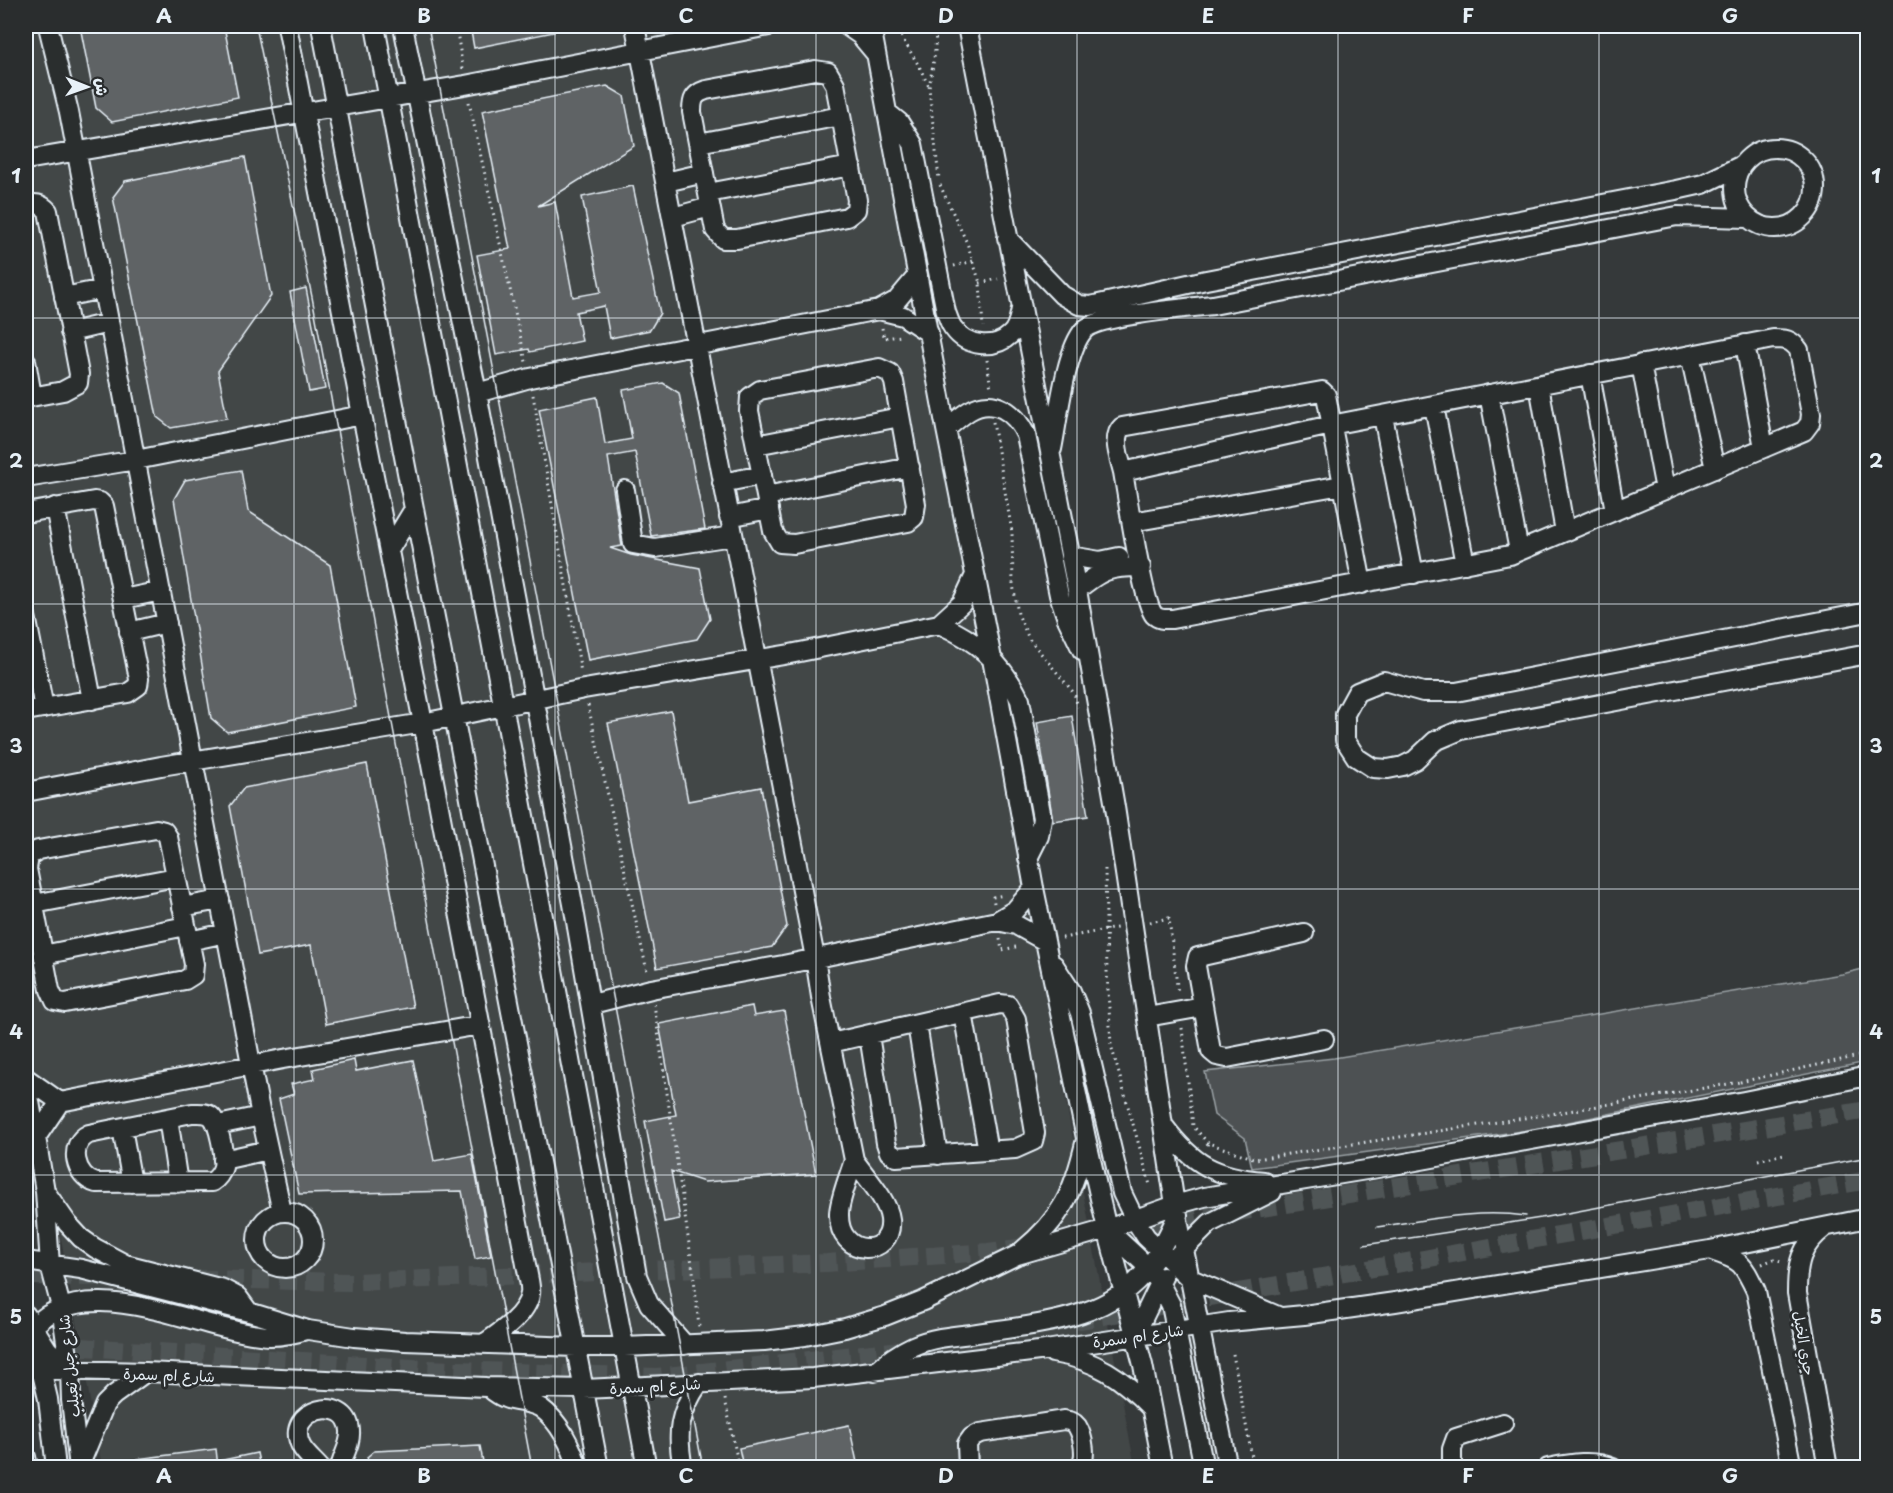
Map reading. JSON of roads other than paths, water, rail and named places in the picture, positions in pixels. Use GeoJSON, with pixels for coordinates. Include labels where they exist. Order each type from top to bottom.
{"type":"FeatureCollection","features":[{"type":"Feature","properties":{"kind":"street"},"geometry":{"type":"LineString","coordinates":[[48,26],[69,112],[251,1065],[282,1212]]}},
{"type":"Feature","properties":{"kind":"street"},"geometry":{"type":"LineString","coordinates":[[287,26],[423,723],[530,1294],[519,1316],[507,1328],[485,1343]]}},
{"type":"Feature","properties":{"kind":"street"},"geometry":{"type":"LineString","coordinates":[[321,26],[599,1467]]}},
{"type":"Feature","properties":{"kind":"street"},"geometry":{"type":"LineString","coordinates":[[375,26],[647,1467]]}},
{"type":"Feature","properties":{"kind":"street"},"geometry":{"type":"LineString","coordinates":[[403,26],[477,393],[592,1004],[638,1276],[649,1304],[685,1345]]}},
{"type":"Feature","properties":{"kind":"street"},"geometry":{"type":"LineString","coordinates":[[635,26],[698,345],[755,659],[815,958],[820,997],[854,1160]]}},
{"type":"Feature","properties":{"kind":"street"},"geometry":{"type":"LineString","coordinates":[[26,160],[389,98],[768,26]]}},
{"type":"Feature","properties":{"kind":"street"},"geometry":{"type":"LineString","coordinates":[[846,26],[860,35],[878,57]]}},
{"type":"Feature","properties":{"kind":"street"},"geometry":{"type":"LineString","coordinates":[[871,26],[1034,888],[1086,1138],[1107,1229],[1136,1335],[1163,1467]]}},
{"type":"Feature","properties":{"kind":"street"},"geometry":{"type":"LineString","coordinates":[[967,26],[1077,590],[1115,807],[1177,1210],[1171,1254]]}},
{"type":"Feature","properties":{"kind":"street"},"geometry":{"type":"LineString","coordinates":[[823,70],[832,75],[841,116],[856,210],[846,217],[737,239],[723,239],[715,230],[698,143],[692,103],[698,93],[823,70]]}},
{"type":"Feature","properties":{"kind":"street"},"geometry":{"type":"LineString","coordinates":[[889,114],[899,122],[913,144],[946,312],[953,329],[973,344],[984,345],[998,342],[1011,335],[1018,323],[1021,309]]}},
{"type":"Feature","properties":{"kind":"street"},"geometry":{"type":"LineString","coordinates":[[698,143],[841,116]]}},
{"type":"Feature","properties":{"kind":"street"},"geometry":{"type":"LineString","coordinates":[[1007,238],[1062,295],[1079,305],[1090,306],[1206,280],[1703,184],[1742,165],[1758,151],[1780,148],[1801,157],[1809,165],[1814,176],[1816,187],[1811,207],[1805,216],[1797,223],[1777,229],[1767,228],[1748,218],[1742,211],[1735,193],[1737,174],[1742,165]]}},
{"type":"Feature","properties":{"kind":"street"},"geometry":{"type":"LineString","coordinates":[[673,217],[709,200],[850,166]]}},
{"type":"Feature","properties":{"kind":"street"},"geometry":{"type":"LineString","coordinates":[[666,182],[704,173]]}},
{"type":"Feature","properties":{"kind":"street"},"geometry":{"type":"LineString","coordinates":[[26,205],[35,203],[42,205],[48,211],[79,374],[78,383],[63,391],[29,397],[26,361]]}},
{"type":"Feature","properties":{"kind":"street"},"geometry":{"type":"LineString","coordinates":[[1050,459],[1071,358],[1078,339],[1095,323],[1225,302],[1677,216],[1706,215],[1748,218]]}},
{"type":"Feature","properties":{"kind":"street"},"geometry":{"type":"LineString","coordinates":[[477,393],[530,378],[879,310],[904,293],[918,275]]}},
{"type":"Feature","properties":{"kind":"street"},"geometry":{"type":"LineString","coordinates":[[64,297],[102,289]]}},
{"type":"Feature","properties":{"kind":"street"},"geometry":{"type":"LineString","coordinates":[[428,306],[458,298]]}},
{"type":"Feature","properties":{"kind":"street"},"geometry":{"type":"LineString","coordinates":[[879,310],[903,316],[929,333]]}},
{"type":"Feature","properties":{"kind":"street"},"geometry":{"type":"LineString","coordinates":[[70,332],[109,323]]}},
{"type":"Feature","properties":{"kind":"street"},"geometry":{"type":"LineString","coordinates":[[1123,472],[1331,425],[1745,344],[1784,339],[1793,342],[1799,350],[1811,414],[1810,423],[1804,431],[1519,552],[1499,558],[1362,584],[1172,619],[1161,619],[1154,614],[1149,604],[1116,437],[1118,431],[1122,427],[1322,391],[1326,395],[1331,425],[1342,485],[1362,584]]}},
{"type":"Feature","properties":{"kind":"street"},"geometry":{"type":"LineString","coordinates":[[1745,344],[1764,448]]}},
{"type":"Feature","properties":{"kind":"street"},"geometry":{"type":"LineString","coordinates":[[1690,355],[1715,469]]}},
{"type":"Feature","properties":{"kind":"street"},"geometry":{"type":"LineString","coordinates":[[1641,364],[1665,490]]}},
{"type":"Feature","properties":{"kind":"street"},"geometry":{"type":"LineString","coordinates":[[879,368],[890,374],[894,382],[900,417],[917,509],[914,517],[908,522],[780,543],[776,538],[767,503],[749,411],[750,397],[755,392],[879,368]]}},
{"type":"Feature","properties":{"kind":"street"},"geometry":{"type":"LineString","coordinates":[[1590,374],[1615,511]]}},
{"type":"Feature","properties":{"kind":"street"},"geometry":{"type":"LineString","coordinates":[[1539,385],[1565,532]]}},
{"type":"Feature","properties":{"kind":"street"},"geometry":{"type":"LineString","coordinates":[[1489,394],[1519,552]]}},
{"type":"Feature","properties":{"kind":"street"},"geometry":{"type":"LineString","coordinates":[[946,429],[969,411],[983,406],[997,406],[1010,412],[1020,422],[1026,435],[1059,595],[1070,627],[1090,664]]}},
{"type":"Feature","properties":{"kind":"street"},"geometry":{"type":"LineString","coordinates":[[1434,406],[1465,564]]}},
{"type":"Feature","properties":{"kind":"street"},"geometry":{"type":"LineString","coordinates":[[26,478],[136,460],[362,415]]}},
{"type":"Feature","properties":{"kind":"street"},"geometry":{"type":"LineString","coordinates":[[1383,416],[1414,574]]}},
{"type":"Feature","properties":{"kind":"street"},"geometry":{"type":"LineString","coordinates":[[756,445],[900,417]]}},
{"type":"Feature","properties":{"kind":"street"},"geometry":{"type":"LineString","coordinates":[[729,517],[767,503],[910,467]]}},
{"type":"Feature","properties":{"kind":"street"},"geometry":{"type":"LineString","coordinates":[[722,483],[762,475]]}},
{"type":"Feature","properties":{"kind":"street"},"geometry":{"type":"LineString","coordinates":[[1132,522],[1342,485]]}},
{"type":"Feature","properties":{"kind":"street"},"geometry":{"type":"LineString","coordinates":[[625,490],[633,544],[655,548],[732,536]]}},
{"type":"Feature","properties":{"kind":"street"},"geometry":{"type":"LineString","coordinates":[[26,513],[94,501],[104,506],[139,679],[138,686],[128,693],[34,710],[26,616]]}},
{"type":"Feature","properties":{"kind":"street"},"geometry":{"type":"LineString","coordinates":[[55,507],[93,700]]}},
{"type":"Feature","properties":{"kind":"street"},"geometry":{"type":"LineString","coordinates":[[389,550],[414,509]]}},
{"type":"Feature","properties":{"kind":"street"},"geometry":{"type":"LineString","coordinates":[[1070,556],[1100,561],[1139,559]]}},
{"type":"Feature","properties":{"kind":"street"},"geometry":{"type":"LineString","coordinates":[[1077,590],[1101,571],[1139,559]]}},
{"type":"Feature","properties":{"kind":"street"},"geometry":{"type":"LineString","coordinates":[[26,792],[193,761],[423,723],[534,699],[939,624],[962,603],[975,575]]}},
{"type":"Feature","properties":{"kind":"street"},"geometry":{"type":"LineString","coordinates":[[123,599],[161,591]]}},
{"type":"Feature","properties":{"kind":"street"},"geometry":{"type":"LineString","coordinates":[[1868,612],[1456,692],[1423,692],[1384,681],[1357,692],[1345,714],[1345,740],[1356,757],[1373,768],[1388,769],[1403,766],[1415,760],[1435,741],[1461,730],[1868,654]]}},
{"type":"Feature","properties":{"kind":"street"},"geometry":{"type":"LineString","coordinates":[[129,632],[167,623]]}},
{"type":"Feature","properties":{"kind":"street"},"geometry":{"type":"LineString","coordinates":[[939,624],[962,634],[992,658]]}},
{"type":"Feature","properties":{"kind":"street"},"geometry":{"type":"LineString","coordinates":[[156,829],[164,831],[168,837],[176,877],[188,934],[193,975],[190,978],[65,1003],[55,1001],[52,997],[33,904],[27,862],[29,856],[34,852],[49,848],[156,829]]}},
{"type":"Feature","properties":{"kind":"street"},"geometry":{"type":"LineString","coordinates":[[33,904],[176,877]]}},
{"type":"Feature","properties":{"kind":"street"},"geometry":{"type":"LineString","coordinates":[[592,1004],[651,989],[997,921],[1015,910],[1034,888]]}},
{"type":"Feature","properties":{"kind":"street"},"geometry":{"type":"LineString","coordinates":[[182,907],[220,900]]}},
{"type":"Feature","properties":{"kind":"street"},"geometry":{"type":"LineString","coordinates":[[544,921],[573,904]]}},
{"type":"Feature","properties":{"kind":"street"},"geometry":{"type":"LineString","coordinates":[[997,921],[1016,925],[1047,948],[1071,991],[1080,1013],[1122,1192],[1146,1237],[1171,1254],[1189,1278],[1228,1467]]}},
{"type":"Feature","properties":{"kind":"street"},"geometry":{"type":"LineString","coordinates":[[43,955],[188,934],[226,933]]}},
{"type":"Feature","properties":{"kind":"street"},"geometry":{"type":"LineString","coordinates":[[1304,933],[1198,957],[1196,966],[1211,1051],[1217,1056],[1227,1058],[1324,1039]]}},
{"type":"Feature","properties":{"kind":"street"},"geometry":{"type":"LineString","coordinates":[[831,1043],[1000,1004],[1008,1005],[1016,1019],[1035,1133],[1033,1141],[1015,1149],[896,1157],[889,1152],[886,1143],[869,1035]]}},
{"type":"Feature","properties":{"kind":"street"},"geometry":{"type":"LineString","coordinates":[[1147,1017],[1203,1007]]}},
{"type":"Feature","properties":{"kind":"street"},"geometry":{"type":"LineString","coordinates":[[963,1013],[988,1151]]}},
{"type":"Feature","properties":{"kind":"street"},"geometry":{"type":"LineString","coordinates":[[917,1024],[938,1155]]}},
{"type":"Feature","properties":{"kind":"street"},"geometry":{"type":"LineString","coordinates":[[37,1136],[60,1102],[251,1065],[480,1025]]}},
{"type":"Feature","properties":{"kind":"street"},"geometry":{"type":"LineString","coordinates":[[47,1214],[42,1237],[27,1264],[81,1269],[249,1312],[308,1330],[343,1336],[405,1341],[576,1347],[764,1341],[846,1328],[885,1316],[923,1301],[1017,1255],[1177,1210],[1204,1197],[1290,1184],[1720,1106],[1868,1076]]}},
{"type":"Feature","properties":{"kind":"street"},"geometry":{"type":"LineString","coordinates":[[26,1078],[60,1102]]}},
{"type":"Feature","properties":{"kind":"street","name":"شارع جبل ثعيلب"},"geometry":{"type":"LineString","coordinates":[[26,1078],[45,1191],[50,1265],[62,1307],[79,1467]]}},
{"type":"Feature","properties":{"kind":"street"},"geometry":{"type":"LineString","coordinates":[[203,1113],[211,1115],[218,1125],[223,1169],[218,1178],[212,1182],[96,1184],[88,1181],[80,1171],[76,1146],[81,1138],[89,1134],[203,1113]]}},
{"type":"Feature","properties":{"kind":"street"},"geometry":{"type":"LineString","coordinates":[[218,1125],[261,1116]]}},
{"type":"Feature","properties":{"kind":"street"},"geometry":{"type":"LineString","coordinates":[[498,1117],[532,1118]]}},
{"type":"Feature","properties":{"kind":"street"},"geometry":{"type":"LineString","coordinates":[[168,1118],[178,1183]]}},
{"type":"Feature","properties":{"kind":"street"},"geometry":{"type":"LineString","coordinates":[[1163,1124],[1178,1144],[1196,1161],[1228,1176],[1290,1184]]}},
{"type":"Feature","properties":{"kind":"street"},"geometry":{"type":"LineString","coordinates":[[122,1128],[132,1183]]}},
{"type":"Feature","properties":{"kind":"street"},"geometry":{"type":"LineString","coordinates":[[1017,1255],[1038,1238],[1062,1208],[1072,1190],[1086,1138]]}},
{"type":"Feature","properties":{"kind":"street"},"geometry":{"type":"LineString","coordinates":[[223,1160],[268,1150]]}},
{"type":"Feature","properties":{"kind":"street"},"geometry":{"type":"LineString","coordinates":[[875,1372],[894,1356],[915,1345],[942,1338],[1068,1318],[1100,1306],[1154,1275],[1171,1254],[1210,1223],[1290,1184]]}},
{"type":"Feature","properties":{"kind":"street"},"geometry":{"type":"LineString","coordinates":[[45,1191],[68,1224],[81,1238],[95,1248],[125,1264],[223,1289],[238,1298],[249,1312]]}},
{"type":"Feature","properties":{"kind":"street","name":"شارع ام سمرة"},"geometry":{"type":"LineString","coordinates":[[33,1369],[584,1389],[813,1378],[1039,1351],[1177,1329],[1418,1299],[1710,1250],[1868,1218]]}},
{"type":"Feature","properties":{"kind":"street","name":"جري الخيل"},"geometry":{"type":"LineString","coordinates":[[1824,1228],[1810,1239],[1803,1250],[1798,1265],[1797,1293],[1828,1467]]}},
{"type":"Feature","properties":{"kind":"street"},"geometry":{"type":"LineString","coordinates":[[1107,1229],[1154,1275],[1171,1305],[1204,1467]]}},
{"type":"Feature","properties":{"kind":"street"},"geometry":{"type":"LineString","coordinates":[[1710,1250],[1735,1259],[1746,1271],[1756,1291],[1792,1467]]}},
{"type":"Feature","properties":{"kind":"street"},"geometry":{"type":"LineString","coordinates":[[1136,1335],[1154,1275]]}},
{"type":"Feature","properties":{"kind":"street"},"geometry":{"type":"LineString","coordinates":[[1189,1278],[1280,1316]]}},
{"type":"Feature","properties":{"kind":"street"},"geometry":{"type":"LineString","coordinates":[[27,1330],[44,1316],[62,1307],[96,1303],[128,1304],[269,1336],[308,1330]]}},
{"type":"Feature","properties":{"kind":"street"},"geometry":{"type":"LineString","coordinates":[[27,1330],[33,1369],[48,1399],[56,1467]]}},
{"type":"Feature","properties":{"kind":"street"},"geometry":{"type":"LineString","coordinates":[[27,1330],[70,1370]]}},
{"type":"Feature","properties":{"kind":"street"},"geometry":{"type":"LineString","coordinates":[[1039,1351],[1071,1356],[1104,1370],[1129,1385],[1151,1408]]}},
{"type":"Feature","properties":{"kind":"street"},"geometry":{"type":"LineString","coordinates":[[79,1467],[105,1404],[146,1372]]}},
{"type":"Feature","properties":{"kind":"street"},"geometry":{"type":"LineString","coordinates":[[683,1467],[679,1441],[680,1428],[686,1404],[699,1383]]}},
{"type":"Feature","properties":{"kind":"street"},"geometry":{"type":"LineString","coordinates":[[486,1387],[505,1399],[540,1408],[560,1430],[578,1467]]}},
{"type":"Feature","properties":{"kind":"street"},"geometry":{"type":"LineString","coordinates":[[320,1467],[302,1448],[299,1440],[303,1420],[309,1414],[324,1409],[341,1414],[347,1420],[350,1428],[350,1440],[340,1467]]}},
{"type":"Feature","properties":{"kind":"street"},"geometry":{"type":"LineString","coordinates":[[968,1467],[967,1444],[972,1437],[980,1433],[1064,1420],[1072,1421],[1081,1437],[1084,1457],[1083,1464],[1079,1467]]}},
{"type":"Feature","properties":{"kind":"street"},"geometry":{"type":"LineString","coordinates":[[1452,1467],[1452,1449],[1456,1438],[1503,1423]]}},
{"type":"Feature","properties":{"kind":"street"},"geometry":{"type":"LineString","coordinates":[[26,1457],[28,1467]]}},
{"type":"Feature","properties":{"kind":"street"},"geometry":{"type":"LineString","coordinates":[[1548,1467],[1603,1463],[1613,1467]]}},
{"type":"Feature","properties":{"kind":"tunnel"},"geometry":{"type":"LineString","coordinates":[[1126,1230],[1868,1110]]}},
{"type":"Feature","properties":{"kind":"tunnel"},"geometry":{"type":"LineString","coordinates":[[1075,1321],[1868,1180]]}},
{"type":"Feature","properties":{"kind":"tunnel"},"geometry":{"type":"LineString","coordinates":[[198,1279],[352,1282],[827,1263],[988,1252],[1031,1246]]}},
{"type":"Feature","properties":{"kind":"tunnel"},"geometry":{"type":"LineString","coordinates":[[26,1276],[96,1277]]}},
{"type":"Feature","properties":{"kind":"tunnel"},"geometry":{"type":"LineString","coordinates":[[51,1345],[428,1369],[656,1377],[909,1349]]}},
{"type":"Feature","properties":{"kind":"tram line"},"geometry":{"type":"LineString","coordinates":[[256,26],[312,297],[532,1468]]}},
{"type":"Feature","properties":{"kind":"tram line"},"geometry":{"type":"LineString","coordinates":[[428,26],[703,1468]]}},
{"type":"Feature","properties":{"kind":"tram line"},"geometry":{"type":"LineString","coordinates":[[1364,1245],[1541,1218],[1868,1157]]}},
{"type":"Feature","properties":{"kind":"tram line"},"geometry":{"type":"LineString","coordinates":[[1377,1227],[1470,1215],[1526,1216]]}}]}
